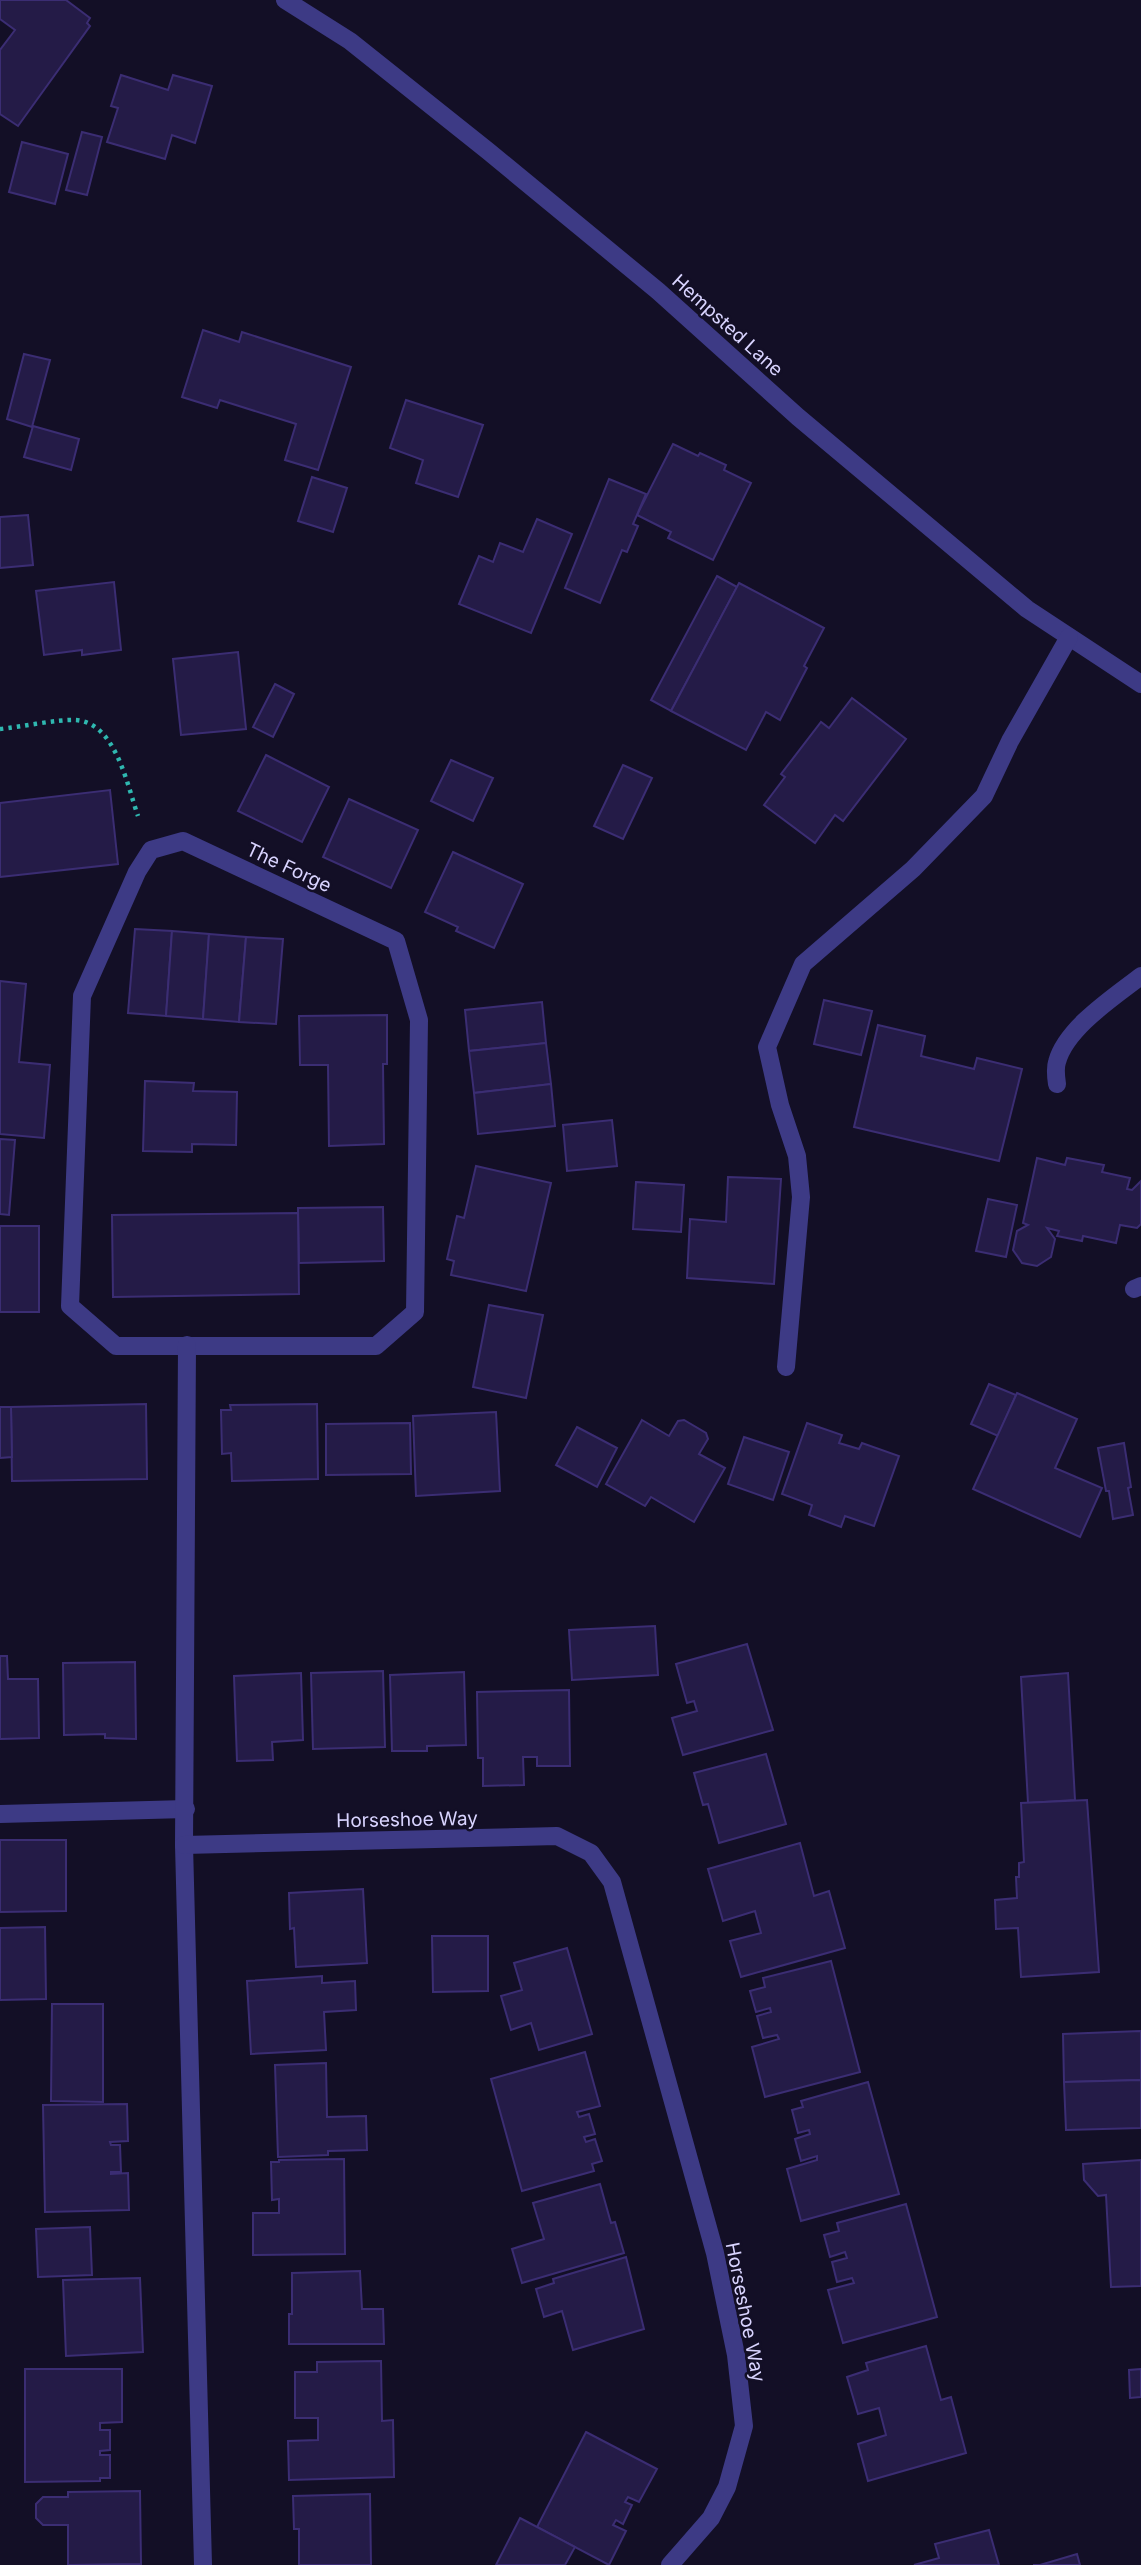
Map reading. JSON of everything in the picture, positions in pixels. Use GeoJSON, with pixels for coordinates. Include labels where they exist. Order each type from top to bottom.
{"type":"FeatureCollection","features":[{"type":"Feature","properties":{"kind":"street","name":"Hempsted Lane"},"geometry":{"type":"LineString","coordinates":[[285,0],[350,41],[658,290],[808,425],[1027,608],[1141,684]]}},
{"type":"Feature","properties":{"kind":"street"},"geometry":{"type":"LineString","coordinates":[[786,1367],[801,1197],[797,1156],[780,1105],[768,1047],[803,964],[913,869],[984,796],[1010,741],[1069,637]]}},
{"type":"Feature","properties":{"kind":"street","name":"The Forge"},"geometry":{"type":"LineString","coordinates":[[183,841],[396,941],[419,1020],[415,1312],[376,1346],[187,1345],[116,1346],[71,1306],[82,996],[126,894],[150,849],[183,841]]}},
{"type":"Feature","properties":{"kind":"street"},"geometry":{"type":"LineString","coordinates":[[1057,1084],[1056,1063],[1063,1046],[1076,1030],[1141,976]]}},
{"type":"Feature","properties":{"kind":"street"},"geometry":{"type":"LineString","coordinates":[[187,1345],[184,1845],[203,2565]]}},
{"type":"Feature","properties":{"kind":"street"},"geometry":{"type":"LineString","coordinates":[[0,1814],[186,1810]]}},
{"type":"Feature","properties":{"kind":"street","name":"Horseshoe Way"},"geometry":{"type":"LineString","coordinates":[[184,1845],[557,1836],[591,1853],[612,1882],[715,2253],[736,2355],[744,2426],[727,2487],[717,2507],[711,2518],[670,2565]]}},
{"type":"Feature","properties":{"kind":"path"},"geometry":{"type":"LineString","coordinates":[[0,729],[78,720],[101,730],[112,745],[150,849]]}},
{"type":"Feature","properties":{"kind":"building"},"geometry":{"type":"Polygon","coordinates":[[[0,0],[66,0],[90,18],[87,23],[90,26],[18,126],[0,114],[0,50],[15,30],[0,19],[0,0]]]}},
{"type":"Feature","properties":{"kind":"building"},"geometry":{"type":"Polygon","coordinates":[[[121,75],[168,90],[173,75],[212,86],[195,143],[172,135],[165,159],[107,142],[118,108],[111,106],[121,75]]]}},
{"type":"Feature","properties":{"kind":"building"},"geometry":{"type":"Polygon","coordinates":[[[82,132],[102,137],[87,195],[66,190],[82,132]]]}},
{"type":"Feature","properties":{"kind":"building"},"geometry":{"type":"Polygon","coordinates":[[[22,142],[68,154],[55,204],[9,192],[22,142]]]}},
{"type":"Feature","properties":{"kind":"building"},"geometry":{"type":"Polygon","coordinates":[[[203,330],[239,342],[242,332],[351,367],[318,470],[285,460],[296,424],[220,400],[217,408],[182,397],[203,330]]]}},
{"type":"Feature","properties":{"kind":"building"},"geometry":{"type":"Polygon","coordinates":[[[24,354],[50,360],[32,427],[7,419],[24,354]]]}},
{"type":"Feature","properties":{"kind":"building"},"geometry":{"type":"Polygon","coordinates":[[[406,400],[483,425],[458,497],[416,483],[423,460],[390,448],[406,400]]]}},
{"type":"Feature","properties":{"kind":"building"},"geometry":{"type":"Polygon","coordinates":[[[33,426],[79,439],[71,470],[24,457],[33,426]]]}},
{"type":"Feature","properties":{"kind":"building"},"geometry":{"type":"Polygon","coordinates":[[[673,444],[726,465],[724,470],[751,483],[713,560],[668,538],[671,532],[637,515],[673,444]]]}},
{"type":"Feature","properties":{"kind":"building"},"geometry":{"type":"Polygon","coordinates":[[[312,477],[347,488],[333,532],[298,521],[312,477]]]}},
{"type":"Feature","properties":{"kind":"building"},"geometry":{"type":"Polygon","coordinates":[[[609,479],[646,494],[633,524],[638,526],[627,552],[622,550],[600,603],[565,588],[609,479]]]}},
{"type":"Feature","properties":{"kind":"building"},"geometry":{"type":"Polygon","coordinates":[[[28,515],[33,565],[0,568],[0,517],[28,515]]]}},
{"type":"Feature","properties":{"kind":"building"},"geometry":{"type":"Polygon","coordinates":[[[537,519],[572,534],[531,633],[459,604],[479,556],[493,562],[500,543],[523,552],[537,519]]]}},
{"type":"Feature","properties":{"kind":"building"},"geometry":{"type":"Polygon","coordinates":[[[717,576],[737,587],[671,711],[651,700],[717,576]]]}},
{"type":"Feature","properties":{"kind":"building"},"geometry":{"type":"Polygon","coordinates":[[[114,582],[121,650],[82,655],[82,650],[44,655],[36,591],[114,582]]]}},
{"type":"Feature","properties":{"kind":"building"},"geometry":{"type":"Polygon","coordinates":[[[739,583],[824,628],[780,720],[766,712],[746,750],[671,711],[739,583]]]}},
{"type":"Feature","properties":{"kind":"building"},"geometry":{"type":"Polygon","coordinates":[[[238,652],[246,729],[181,735],[173,659],[238,652]]]}},
{"type":"Feature","properties":{"kind":"building"},"geometry":{"type":"Polygon","coordinates":[[[275,684],[294,694],[273,737],[253,727],[275,684]]]}},
{"type":"Feature","properties":{"kind":"building"},"geometry":{"type":"Polygon","coordinates":[[[852,698],[906,739],[843,821],[835,815],[815,843],[764,805],[785,777],[781,774],[821,722],[829,728],[852,698]]]}},
{"type":"Feature","properties":{"kind":"building"},"geometry":{"type":"Polygon","coordinates":[[[266,755],[329,787],[302,842],[238,811],[266,755]]]}},
{"type":"Feature","properties":{"kind":"building"},"geometry":{"type":"Polygon","coordinates":[[[451,760],[493,778],[473,821],[431,801],[451,760]]]}},
{"type":"Feature","properties":{"kind":"building"},"geometry":{"type":"Polygon","coordinates":[[[623,765],[652,778],[623,839],[594,826],[623,765]]]}},
{"type":"Feature","properties":{"kind":"building"},"geometry":{"type":"Polygon","coordinates":[[[110,790],[118,864],[0,877],[0,803],[110,790]]]}},
{"type":"Feature","properties":{"kind":"building"},"geometry":{"type":"Polygon","coordinates":[[[349,799],[418,830],[391,888],[323,857],[349,799]]]}},
{"type":"Feature","properties":{"kind":"building"},"geometry":{"type":"Polygon","coordinates":[[[453,852],[523,884],[494,948],[456,931],[458,927],[425,912],[453,852]]]}},
{"type":"Feature","properties":{"kind":"building"},"geometry":{"type":"Polygon","coordinates":[[[135,929],[172,931],[166,1016],[128,1013],[135,929]]]}},
{"type":"Feature","properties":{"kind":"building"},"geometry":{"type":"Polygon","coordinates":[[[172,931],[209,934],[203,1019],[166,1016],[172,931]]]}},
{"type":"Feature","properties":{"kind":"building"},"geometry":{"type":"Polygon","coordinates":[[[209,934],[246,937],[239,1022],[203,1019],[209,934]]]}},
{"type":"Feature","properties":{"kind":"building"},"geometry":{"type":"Polygon","coordinates":[[[246,937],[283,939],[276,1024],[239,1022],[246,937]]]}},
{"type":"Feature","properties":{"kind":"building"},"geometry":{"type":"Polygon","coordinates":[[[0,981],[26,984],[19,1062],[50,1065],[44,1138],[0,1134],[0,981]]]}},
{"type":"Feature","properties":{"kind":"building"},"geometry":{"type":"Polygon","coordinates":[[[824,1000],[872,1011],[861,1055],[814,1044],[824,1000]]]}},
{"type":"Feature","properties":{"kind":"building"},"geometry":{"type":"Polygon","coordinates":[[[542,1002],[546,1043],[469,1051],[465,1010],[542,1002]]]}},
{"type":"Feature","properties":{"kind":"building"},"geometry":{"type":"Polygon","coordinates":[[[387,1015],[387,1064],[383,1064],[384,1144],[329,1146],[328,1065],[300,1065],[299,1016],[387,1015]]]}},
{"type":"Feature","properties":{"kind":"building"},"geometry":{"type":"Polygon","coordinates":[[[878,1025],[925,1036],[921,1056],[974,1069],[977,1058],[1022,1069],[999,1161],[854,1127],[878,1025]]]}},
{"type":"Feature","properties":{"kind":"building"},"geometry":{"type":"Polygon","coordinates":[[[546,1043],[551,1084],[474,1093],[469,1051],[546,1043]]]}},
{"type":"Feature","properties":{"kind":"building"},"geometry":{"type":"Polygon","coordinates":[[[145,1081],[194,1083],[193,1091],[237,1092],[236,1145],[192,1144],[192,1152],[143,1151],[145,1081]]]}},
{"type":"Feature","properties":{"kind":"building"},"geometry":{"type":"Polygon","coordinates":[[[551,1084],[555,1126],[478,1134],[474,1093],[551,1084]]]}},
{"type":"Feature","properties":{"kind":"building"},"geometry":{"type":"Polygon","coordinates":[[[612,1120],[617,1166],[567,1171],[563,1125],[612,1120]]]}},
{"type":"Feature","properties":{"kind":"building"},"geometry":{"type":"Polygon","coordinates":[[[0,1139],[15,1140],[9,1215],[0,1214],[0,1139]]]}},
{"type":"Feature","properties":{"kind":"building"},"geometry":{"type":"Polygon","coordinates":[[[1037,1158],[1065,1165],[1067,1158],[1104,1165],[1102,1172],[1130,1178],[1127,1189],[1132,1190],[1141,1181],[1141,1224],[1137,1228],[1120,1225],[1116,1243],[1083,1236],[1082,1241],[1057,1236],[1059,1231],[1047,1228],[1055,1239],[1051,1257],[1037,1266],[1022,1263],[1013,1250],[1017,1231],[1028,1225],[1023,1223],[1037,1158]]]}},
{"type":"Feature","properties":{"kind":"building"},"geometry":{"type":"Polygon","coordinates":[[[476,1166],[551,1183],[526,1291],[451,1275],[454,1261],[447,1259],[457,1216],[464,1218],[476,1166]]]}},
{"type":"Feature","properties":{"kind":"building"},"geometry":{"type":"Polygon","coordinates":[[[728,1177],[781,1179],[774,1284],[687,1278],[690,1219],[726,1222],[728,1177]]]}},
{"type":"Feature","properties":{"kind":"building"},"geometry":{"type":"Polygon","coordinates":[[[636,1182],[684,1185],[681,1232],[633,1229],[636,1182]]]}},
{"type":"Feature","properties":{"kind":"building"},"geometry":{"type":"Polygon","coordinates":[[[988,1199],[1017,1205],[1006,1257],[976,1251],[988,1199]]]}},
{"type":"Feature","properties":{"kind":"building"},"geometry":{"type":"Polygon","coordinates":[[[383,1207],[384,1261],[299,1263],[298,1208],[383,1207]]]}},
{"type":"Feature","properties":{"kind":"building"},"geometry":{"type":"Polygon","coordinates":[[[298,1213],[299,1294],[113,1297],[112,1215],[298,1213]]]}},
{"type":"Feature","properties":{"kind":"building"},"geometry":{"type":"Polygon","coordinates":[[[0,1226],[39,1226],[39,1312],[0,1312],[0,1226]]]}},
{"type":"Feature","properties":{"kind":"building"},"geometry":{"type":"Polygon","coordinates":[[[489,1305],[543,1315],[526,1398],[473,1387],[489,1305]]]}},
{"type":"Feature","properties":{"kind":"building"},"geometry":{"type":"Polygon","coordinates":[[[989,1384],[1016,1395],[998,1436],[971,1424],[989,1384]]]}},
{"type":"Feature","properties":{"kind":"building"},"geometry":{"type":"Polygon","coordinates":[[[1017,1393],[1077,1419],[1055,1468],[1102,1488],[1080,1537],[973,1489],[1017,1393]]]}},
{"type":"Feature","properties":{"kind":"building"},"geometry":{"type":"Polygon","coordinates":[[[146,1404],[147,1479],[12,1481],[11,1407],[146,1404]]]}},
{"type":"Feature","properties":{"kind":"building"},"geometry":{"type":"Polygon","coordinates":[[[317,1404],[318,1479],[232,1481],[231,1453],[222,1454],[221,1410],[231,1410],[230,1405],[317,1404]]]}},
{"type":"Feature","properties":{"kind":"building"},"geometry":{"type":"Polygon","coordinates":[[[0,1407],[11,1407],[12,1457],[0,1458],[0,1407]]]}},
{"type":"Feature","properties":{"kind":"building"},"geometry":{"type":"Polygon","coordinates":[[[496,1412],[500,1491],[416,1496],[413,1416],[496,1412]]]}},
{"type":"Feature","properties":{"kind":"building"},"geometry":{"type":"Polygon","coordinates":[[[642,1420],[669,1436],[678,1421],[684,1420],[706,1433],[708,1439],[699,1454],[725,1468],[694,1522],[651,1497],[645,1506],[606,1484],[642,1420]]]}},
{"type":"Feature","properties":{"kind":"building"},"geometry":{"type":"Polygon","coordinates":[[[410,1423],[411,1474],[326,1475],[326,1424],[410,1423]]]}},
{"type":"Feature","properties":{"kind":"building"},"geometry":{"type":"Polygon","coordinates":[[[807,1423],[842,1435],[839,1443],[859,1449],[862,1443],[899,1456],[874,1526],[845,1516],[841,1527],[809,1515],[812,1505],[782,1494],[807,1423]]]}},
{"type":"Feature","properties":{"kind":"building"},"geometry":{"type":"Polygon","coordinates":[[[577,1427],[617,1448],[597,1487],[556,1465],[577,1427]]]}},
{"type":"Feature","properties":{"kind":"building"},"geometry":{"type":"Polygon","coordinates":[[[744,1437],[789,1452],[773,1500],[728,1484],[744,1437]]]}},
{"type":"Feature","properties":{"kind":"building"},"geometry":{"type":"Polygon","coordinates":[[[1124,1443],[1133,1515],[1113,1519],[1098,1448],[1124,1443]]]}},
{"type":"Feature","properties":{"kind":"building"},"geometry":{"type":"Polygon","coordinates":[[[655,1626],[658,1675],[572,1680],[569,1630],[655,1626]]]}},
{"type":"Feature","properties":{"kind":"building"},"geometry":{"type":"Polygon","coordinates":[[[747,1644],[773,1730],[683,1755],[672,1718],[697,1711],[694,1701],[687,1703],[676,1664],[747,1644]]]}},
{"type":"Feature","properties":{"kind":"building"},"geometry":{"type":"Polygon","coordinates":[[[0,1656],[7,1656],[8,1679],[38,1679],[39,1738],[0,1739],[0,1656]]]}},
{"type":"Feature","properties":{"kind":"building"},"geometry":{"type":"Polygon","coordinates":[[[135,1662],[136,1739],[105,1738],[105,1734],[64,1735],[63,1663],[135,1662]]]}},
{"type":"Feature","properties":{"kind":"building"},"geometry":{"type":"Polygon","coordinates":[[[383,1671],[385,1747],[313,1749],[311,1673],[383,1671]]]}},
{"type":"Feature","properties":{"kind":"building"},"geometry":{"type":"Polygon","coordinates":[[[464,1672],[466,1745],[427,1746],[427,1751],[392,1751],[390,1675],[464,1672]]]}},
{"type":"Feature","properties":{"kind":"building"},"geometry":{"type":"Polygon","coordinates":[[[301,1673],[303,1740],[272,1742],[273,1760],[237,1761],[234,1676],[301,1673]]]}},
{"type":"Feature","properties":{"kind":"building"},"geometry":{"type":"Polygon","coordinates":[[[1068,1673],[1075,1800],[1028,1803],[1021,1677],[1068,1673]]]}},
{"type":"Feature","properties":{"kind":"building"},"geometry":{"type":"Polygon","coordinates":[[[569,1690],[570,1766],[537,1766],[537,1757],[523,1757],[524,1785],[483,1786],[483,1758],[478,1758],[477,1692],[569,1690]]]}},
{"type":"Feature","properties":{"kind":"building"},"geometry":{"type":"Polygon","coordinates":[[[766,1754],[786,1824],[719,1843],[708,1804],[703,1805],[694,1773],[766,1754]]]}},
{"type":"Feature","properties":{"kind":"building"},"geometry":{"type":"Polygon","coordinates":[[[1087,1800],[1099,1972],[1021,1977],[1018,1928],[996,1929],[995,1900],[1017,1898],[1016,1877],[1019,1877],[1019,1863],[1024,1862],[1021,1803],[1087,1800]]]}},
{"type":"Feature","properties":{"kind":"building"},"geometry":{"type":"Polygon","coordinates":[[[0,1840],[66,1840],[66,1911],[0,1912],[0,1840]]]}},
{"type":"Feature","properties":{"kind":"building"},"geometry":{"type":"Polygon","coordinates":[[[800,1843],[814,1896],[829,1891],[845,1948],[741,1977],[730,1941],[761,1933],[755,1911],[723,1921],[708,1869],[800,1843]]]}},
{"type":"Feature","properties":{"kind":"building"},"geometry":{"type":"Polygon","coordinates":[[[363,1889],[367,1963],[296,1967],[294,1928],[290,1929],[289,1893],[363,1889]]]}},
{"type":"Feature","properties":{"kind":"building"},"geometry":{"type":"Polygon","coordinates":[[[45,1927],[46,1999],[0,2000],[0,1928],[45,1927]]]}},
{"type":"Feature","properties":{"kind":"building"},"geometry":{"type":"Polygon","coordinates":[[[432,1936],[488,1936],[488,1991],[433,1992],[432,1936]]]}},
{"type":"Feature","properties":{"kind":"building"},"geometry":{"type":"Polygon","coordinates":[[[567,1948],[592,2034],[539,2050],[531,2023],[511,2030],[501,1996],[522,1990],[514,1963],[567,1948]]]}},
{"type":"Feature","properties":{"kind":"building"},"geometry":{"type":"Polygon","coordinates":[[[831,1961],[860,2072],[765,2097],[752,2047],[779,2039],[777,2035],[763,2038],[757,2016],[771,2012],[770,2008],[756,2012],[750,1991],[765,1987],[763,1978],[831,1961]]]}},
{"type":"Feature","properties":{"kind":"building"},"geometry":{"type":"Polygon","coordinates":[[[322,1976],[322,1983],[355,1981],[356,2010],[324,2012],[326,2050],[251,2054],[247,1981],[322,1976]]]}},
{"type":"Feature","properties":{"kind":"building"},"geometry":{"type":"Polygon","coordinates":[[[52,2004],[103,2004],[103,2102],[51,2101],[52,2004]]]}},
{"type":"Feature","properties":{"kind":"building"},"geometry":{"type":"Polygon","coordinates":[[[1141,2031],[1141,2080],[1064,2082],[1063,2034],[1141,2031]]]}},
{"type":"Feature","properties":{"kind":"building"},"geometry":{"type":"Polygon","coordinates":[[[585,2052],[600,2106],[577,2112],[579,2117],[589,2114],[595,2134],[584,2137],[586,2142],[595,2139],[602,2161],[592,2164],[594,2171],[522,2191],[491,2079],[585,2052]]]}},
{"type":"Feature","properties":{"kind":"building"},"geometry":{"type":"Polygon","coordinates":[[[326,2063],[327,2117],[366,2116],[367,2150],[278,2157],[275,2065],[326,2063]]]}},
{"type":"Feature","properties":{"kind":"building"},"geometry":{"type":"Polygon","coordinates":[[[1141,2080],[1141,2128],[1066,2130],[1064,2082],[1141,2080]]]}},
{"type":"Feature","properties":{"kind":"building"},"geometry":{"type":"Polygon","coordinates":[[[868,2082],[899,2194],[801,2221],[787,2169],[817,2160],[817,2156],[801,2161],[795,2139],[810,2134],[809,2130],[798,2133],[792,2110],[803,2107],[801,2101],[868,2082]]]}},
{"type":"Feature","properties":{"kind":"building"},"geometry":{"type":"Polygon","coordinates":[[[127,2104],[128,2141],[110,2142],[111,2145],[120,2145],[121,2172],[111,2174],[128,2173],[129,2210],[45,2212],[43,2105],[127,2104]]]}},
{"type":"Feature","properties":{"kind":"building"},"geometry":{"type":"Polygon","coordinates":[[[344,2159],[345,2254],[253,2255],[253,2213],[279,2213],[279,2199],[272,2200],[271,2162],[344,2159]]]}},
{"type":"Feature","properties":{"kind":"building"},"geometry":{"type":"Polygon","coordinates":[[[1141,2160],[1141,2286],[1111,2287],[1106,2195],[1098,2196],[1084,2180],[1083,2164],[1141,2160]]]}},
{"type":"Feature","properties":{"kind":"building"},"geometry":{"type":"Polygon","coordinates":[[[600,2184],[611,2223],[615,2222],[624,2253],[522,2283],[512,2249],[544,2239],[533,2203],[600,2184]]]}},
{"type":"Feature","properties":{"kind":"building"},"geometry":{"type":"Polygon","coordinates":[[[906,2204],[937,2317],[843,2343],[828,2290],[854,2283],[852,2278],[837,2282],[832,2262],[847,2258],[845,2252],[830,2257],[824,2235],[839,2231],[837,2223],[906,2204]]]}},
{"type":"Feature","properties":{"kind":"building"},"geometry":{"type":"Polygon","coordinates":[[[90,2227],[92,2275],[38,2277],[36,2229],[90,2227]]]}},
{"type":"Feature","properties":{"kind":"building"},"geometry":{"type":"Polygon","coordinates":[[[626,2257],[644,2329],[573,2350],[562,2311],[544,2317],[536,2289],[554,2283],[553,2279],[626,2257]]]}},
{"type":"Feature","properties":{"kind":"building"},"geometry":{"type":"Polygon","coordinates":[[[360,2271],[362,2309],[383,2309],[384,2344],[289,2344],[292,2273],[360,2271]]]}},
{"type":"Feature","properties":{"kind":"building"},"geometry":{"type":"Polygon","coordinates":[[[140,2278],[143,2352],[66,2356],[63,2280],[140,2278]]]}},
{"type":"Feature","properties":{"kind":"building"},"geometry":{"type":"Polygon","coordinates":[[[926,2346],[941,2400],[951,2397],[966,2453],[868,2481],[858,2444],[886,2435],[879,2408],[858,2414],[847,2377],[868,2370],[866,2363],[926,2346]]]}},
{"type":"Feature","properties":{"kind":"building"},"geometry":{"type":"Polygon","coordinates":[[[381,2361],[382,2421],[393,2420],[394,2477],[289,2480],[288,2441],[318,2440],[318,2418],[295,2418],[295,2372],[317,2372],[317,2362],[381,2361]]]}},
{"type":"Feature","properties":{"kind":"building"},"geometry":{"type":"Polygon","coordinates":[[[25,2369],[122,2369],[122,2422],[100,2423],[100,2430],[110,2430],[110,2450],[100,2451],[100,2455],[110,2455],[110,2478],[100,2478],[100,2481],[25,2482],[25,2369]]]}},
{"type":"Feature","properties":{"kind":"building"},"geometry":{"type":"Polygon","coordinates":[[[1141,2369],[1141,2397],[1130,2398],[1129,2370],[1141,2369]]]}},
{"type":"Feature","properties":{"kind":"building"},"geometry":{"type":"Polygon","coordinates":[[[586,2432],[657,2469],[639,2502],[628,2497],[625,2502],[632,2505],[623,2524],[616,2520],[613,2525],[626,2531],[609,2565],[537,2527],[586,2432]]]}},
{"type":"Feature","properties":{"kind":"building"},"geometry":{"type":"Polygon","coordinates":[[[140,2491],[141,2564],[68,2565],[68,2525],[43,2525],[36,2518],[36,2504],[43,2497],[68,2497],[68,2492],[140,2491]]]}},
{"type":"Feature","properties":{"kind":"building"},"geometry":{"type":"Polygon","coordinates":[[[370,2494],[371,2565],[299,2565],[299,2529],[294,2529],[293,2496],[370,2494]]]}},
{"type":"Feature","properties":{"kind":"building"},"geometry":{"type":"Polygon","coordinates":[[[520,2518],[575,2547],[565,2565],[496,2565],[520,2518]]]}},
{"type":"Feature","properties":{"kind":"building"},"geometry":{"type":"Polygon","coordinates":[[[989,2530],[999,2565],[914,2565],[939,2558],[935,2544],[989,2530]]]}},
{"type":"Feature","properties":{"kind":"building"},"geometry":{"type":"Polygon","coordinates":[[[1077,2554],[1080,2565],[1040,2565],[1077,2554]]]}}]}
